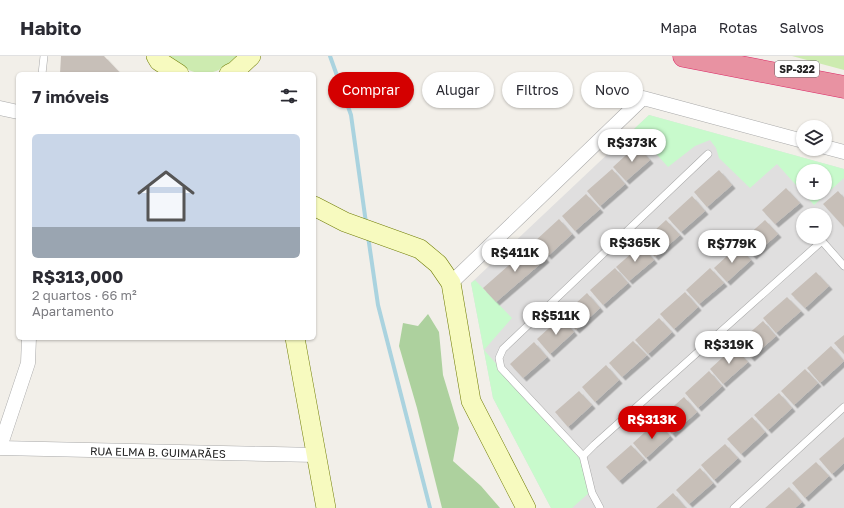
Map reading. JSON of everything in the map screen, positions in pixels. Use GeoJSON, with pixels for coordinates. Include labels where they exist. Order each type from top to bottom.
{"type":"FeatureCollection","features":[{"type":"Feature","properties":{"kind":"highway"},"geometry":{"type":"LineString","coordinates":[[684,56],[844,87]]}},
{"type":"Feature","properties":{"kind":"highway","name":"SP-322"},"geometry":{"type":"LineString","coordinates":[[750,56],[844,81]]}},
{"type":"Feature","properties":{"kind":"main road"},"geometry":{"type":"LineString","coordinates":[[156,56],[159,61],[176,72]]}},
{"type":"Feature","properties":{"kind":"main road"},"geometry":{"type":"LineString","coordinates":[[233,72],[247,64]]}},
{"type":"Feature","properties":{"kind":"main road"},"geometry":{"type":"LineString","coordinates":[[316,207],[345,222],[420,249],[438,264],[450,283],[472,401],[526,508]]}},
{"type":"Feature","properties":{"kind":"main road"},"geometry":{"type":"LineString","coordinates":[[295,340],[326,508]]}},
{"type":"Feature","properties":{"kind":"street"},"geometry":{"type":"LineString","coordinates":[[450,283],[644,98],[796,139]]}},
{"type":"Feature","properties":{"kind":"street"},"geometry":{"type":"LineString","coordinates":[[0,108],[16,112]]}},
{"type":"Feature","properties":{"kind":"street"},"geometry":{"type":"LineString","coordinates":[[832,149],[844,152]]}},
{"type":"Feature","properties":{"kind":"street"},"geometry":{"type":"LineString","coordinates":[[0,447],[28,363],[29,340]]}},
{"type":"Feature","properties":{"kind":"street","name":"RUA ELMA B. GUIMARÃES"},"geometry":{"type":"LineString","coordinates":[[0,447],[316,455]]}},
{"type":"Feature","properties":{"kind":"lane"},"geometry":{"type":"LineString","coordinates":[[42,72],[44,56]]}},
{"type":"Feature","properties":{"kind":"lane"},"geometry":{"type":"LineString","coordinates":[[600,508],[592,493],[583,456],[502,368],[499,358],[503,349],[708,154]]}},
{"type":"Feature","properties":{"kind":"lane"},"geometry":{"type":"LineString","coordinates":[[583,456],[822,241],[844,266]]}},
{"type":"Feature","properties":{"kind":"lane"},"geometry":{"type":"LineString","coordinates":[[734,508],[844,408]]}},
{"type":"Feature","properties":{"kind":"shaded area"},"geometry":{"type":"Polygon","coordinates":[[[649,115],[826,164],[796,164],[796,200],[832,200],[832,166],[844,169],[844,508],[551,508],[493,398],[471,283],[649,115]]]}},
{"type":"Feature","properties":{"kind":"green space"},"geometry":{"type":"Polygon","coordinates":[[[164,56],[242,56],[231,64],[212,72],[194,72],[164,56]]]}},
{"type":"Feature","properties":{"kind":"green space"},"geometry":{"type":"Polygon","coordinates":[[[792,56],[844,56],[844,70],[792,56]]]}},
{"type":"Feature","properties":{"kind":"green space"},"geometry":{"type":"Polygon","coordinates":[[[649,115],[826,164],[796,164],[796,185],[777,164],[750,188],[719,158],[716,148],[710,140],[695,146],[668,167],[634,129],[649,115]]]}},
{"type":"Feature","properties":{"kind":"green space"},"geometry":{"type":"Polygon","coordinates":[[[832,166],[844,169],[844,178],[832,189],[832,166]]]}},
{"type":"Feature","properties":{"kind":"green space"},"geometry":{"type":"Polygon","coordinates":[[[809,200],[820,200],[814,205],[809,200]]]}},
{"type":"Feature","properties":{"kind":"green space"},"geometry":{"type":"Polygon","coordinates":[[[475,280],[512,318],[484,350],[582,461],[590,492],[572,508],[551,508],[493,398],[471,283],[475,280]]]}},
{"type":"Feature","properties":{"kind":"green space"},"geometry":{"type":"Polygon","coordinates":[[[428,314],[439,332],[443,375],[459,428],[453,461],[481,486],[500,508],[442,508],[417,408],[399,346],[403,323],[418,326],[428,314]]]}},
{"type":"Feature","properties":{"kind":"building"},"geometry":{"type":"Polygon","coordinates":[[[61,56],[104,56],[119,72],[60,72],[61,56]]]}},
{"type":"Feature","properties":{"kind":"building"},"geometry":{"type":"Polygon","coordinates":[[[637,145],[650,160],[626,181],[613,167],[637,145]]]}},
{"type":"Feature","properties":{"kind":"building"},"geometry":{"type":"Polygon","coordinates":[[[612,169],[625,184],[600,206],[587,191],[612,169]]]}},
{"type":"Feature","properties":{"kind":"building"},"geometry":{"type":"Polygon","coordinates":[[[719,170],[732,185],[707,207],[694,192],[719,170]]]}},
{"type":"Feature","properties":{"kind":"building"},"geometry":{"type":"Polygon","coordinates":[[[786,188],[800,203],[775,224],[762,210],[786,188]]]}},
{"type":"Feature","properties":{"kind":"building"},"geometry":{"type":"Polygon","coordinates":[[[838,191],[844,198],[844,227],[832,214],[832,208],[827,208],[823,204],[828,200],[832,200],[832,196],[838,191]]]}},
{"type":"Feature","properties":{"kind":"building"},"geometry":{"type":"Polygon","coordinates":[[[586,194],[600,209],[575,231],[562,216],[586,194]]]}},
{"type":"Feature","properties":{"kind":"building"},"geometry":{"type":"Polygon","coordinates":[[[692,196],[705,211],[681,232],[668,218],[692,196]]]}},
{"type":"Feature","properties":{"kind":"building"},"geometry":{"type":"Polygon","coordinates":[[[559,219],[572,234],[548,256],[535,241],[559,219]]]}},
{"type":"Feature","properties":{"kind":"building"},"geometry":{"type":"Polygon","coordinates":[[[666,220],[680,235],[655,257],[642,242],[666,220]]]}},
{"type":"Feature","properties":{"kind":"building"},"geometry":{"type":"Polygon","coordinates":[[[765,220],[778,234],[753,256],[740,242],[765,220]]]}},
{"type":"Feature","properties":{"kind":"building"},"geometry":{"type":"Polygon","coordinates":[[[533,244],[546,259],[496,302],[483,288],[533,244]]]}},
{"type":"Feature","properties":{"kind":"building"},"geometry":{"type":"Polygon","coordinates":[[[641,245],[654,260],[629,281],[616,267],[641,245]]]}},
{"type":"Feature","properties":{"kind":"building"},"geometry":{"type":"Polygon","coordinates":[[[738,246],[751,260],[727,282],[714,268],[738,246]]]}},
{"type":"Feature","properties":{"kind":"building"},"geometry":{"type":"Polygon","coordinates":[[[615,268],[628,283],[603,305],[590,290],[615,268]]]}},
{"type":"Feature","properties":{"kind":"building"},"geometry":{"type":"Polygon","coordinates":[[[710,268],[724,283],[699,304],[686,290],[710,268]]]}},
{"type":"Feature","properties":{"kind":"building"},"geometry":{"type":"Polygon","coordinates":[[[816,272],[829,286],[805,308],[791,294],[816,272]]]}},
{"type":"Feature","properties":{"kind":"building"},"geometry":{"type":"Polygon","coordinates":[[[685,292],[698,307],[674,329],[660,314],[685,292]]]}},
{"type":"Feature","properties":{"kind":"building"},"geometry":{"type":"Polygon","coordinates":[[[587,293],[600,308],[576,330],[563,315],[587,293]]]}},
{"type":"Feature","properties":{"kind":"building"},"geometry":{"type":"Polygon","coordinates":[[[787,297],[801,311],[776,333],[763,318],[787,297]]]}},
{"type":"Feature","properties":{"kind":"building"},"geometry":{"type":"Polygon","coordinates":[[[561,317],[574,332],[550,354],[537,339],[561,317]]]}},
{"type":"Feature","properties":{"kind":"building"},"geometry":{"type":"Polygon","coordinates":[[[659,318],[672,332],[648,354],[635,340],[659,318]]]}},
{"type":"Feature","properties":{"kind":"building"},"geometry":{"type":"Polygon","coordinates":[[[763,321],[776,336],[751,358],[738,343],[763,321]]]}},
{"type":"Feature","properties":{"kind":"building"},"geometry":{"type":"Polygon","coordinates":[[[844,335],[844,354],[834,343],[844,335]]]}},
{"type":"Feature","properties":{"kind":"building"},"geometry":{"type":"Polygon","coordinates":[[[633,341],[647,355],[622,377],[609,363],[633,341]]]}},
{"type":"Feature","properties":{"kind":"building"},"geometry":{"type":"Polygon","coordinates":[[[534,342],[547,357],[523,378],[510,364],[534,342]]]}},
{"type":"Feature","properties":{"kind":"building"},"geometry":{"type":"Polygon","coordinates":[[[831,346],[844,361],[820,383],[807,368],[831,346]]]}},
{"type":"Feature","properties":{"kind":"building"},"geometry":{"type":"Polygon","coordinates":[[[734,347],[748,362],[723,384],[710,369],[734,347]]]}},
{"type":"Feature","properties":{"kind":"building"},"geometry":{"type":"Polygon","coordinates":[[[606,365],[619,380],[595,402],[582,387],[606,365]]]}},
{"type":"Feature","properties":{"kind":"building"},"geometry":{"type":"Polygon","coordinates":[[[805,369],[818,383],[794,405],[781,391],[805,369]]]}},
{"type":"Feature","properties":{"kind":"building"},"geometry":{"type":"Polygon","coordinates":[[[709,371],[722,386],[698,408],[685,393],[709,371]]]}},
{"type":"Feature","properties":{"kind":"building"},"geometry":{"type":"Polygon","coordinates":[[[579,391],[592,405],[568,427],[555,412],[579,391]]]}},
{"type":"Feature","properties":{"kind":"building"},"geometry":{"type":"Polygon","coordinates":[[[779,393],[792,408],[768,430],[754,415],[779,393]]]}},
{"type":"Feature","properties":{"kind":"building"},"geometry":{"type":"Polygon","coordinates":[[[684,397],[697,412],[672,434],[659,419],[684,397]]]}},
{"type":"Feature","properties":{"kind":"building"},"geometry":{"type":"Polygon","coordinates":[[[752,417],[765,432],[741,454],[727,439],[752,417]]]}},
{"type":"Feature","properties":{"kind":"building"},"geometry":{"type":"Polygon","coordinates":[[[657,421],[670,436],[646,458],[633,443],[657,421]]]}},
{"type":"Feature","properties":{"kind":"building"},"geometry":{"type":"Polygon","coordinates":[[[844,437],[844,463],[832,474],[819,459],[844,437]]]}},
{"type":"Feature","properties":{"kind":"building"},"geometry":{"type":"Polygon","coordinates":[[[725,444],[738,458],[714,480],[701,465],[725,444]]]}},
{"type":"Feature","properties":{"kind":"building"},"geometry":{"type":"Polygon","coordinates":[[[631,445],[644,459],[619,481],[606,467],[631,445]]]}},
{"type":"Feature","properties":{"kind":"building"},"geometry":{"type":"Polygon","coordinates":[[[816,462],[829,476],[805,498],[792,483],[816,462]]]}},
{"type":"Feature","properties":{"kind":"building"},"geometry":{"type":"Polygon","coordinates":[[[700,468],[713,483],[689,504],[676,490],[700,468]]]}},
{"type":"Feature","properties":{"kind":"building"},"geometry":{"type":"Polygon","coordinates":[[[789,487],[802,502],[795,508],[765,508],[789,487]]]}},
{"type":"Feature","properties":{"kind":"building"},"geometry":{"type":"Polygon","coordinates":[[[673,493],[686,508],[656,508],[673,493]]]}},
{"type":"Feature","properties":{"kind":"waterway"},"geometry":{"type":"LineString","coordinates":[[330,56],[351,115],[366,223]]}},
{"type":"Feature","properties":{"kind":"waterway"},"geometry":{"type":"LineString","coordinates":[[368,236],[378,305],[430,508]]}}]}
